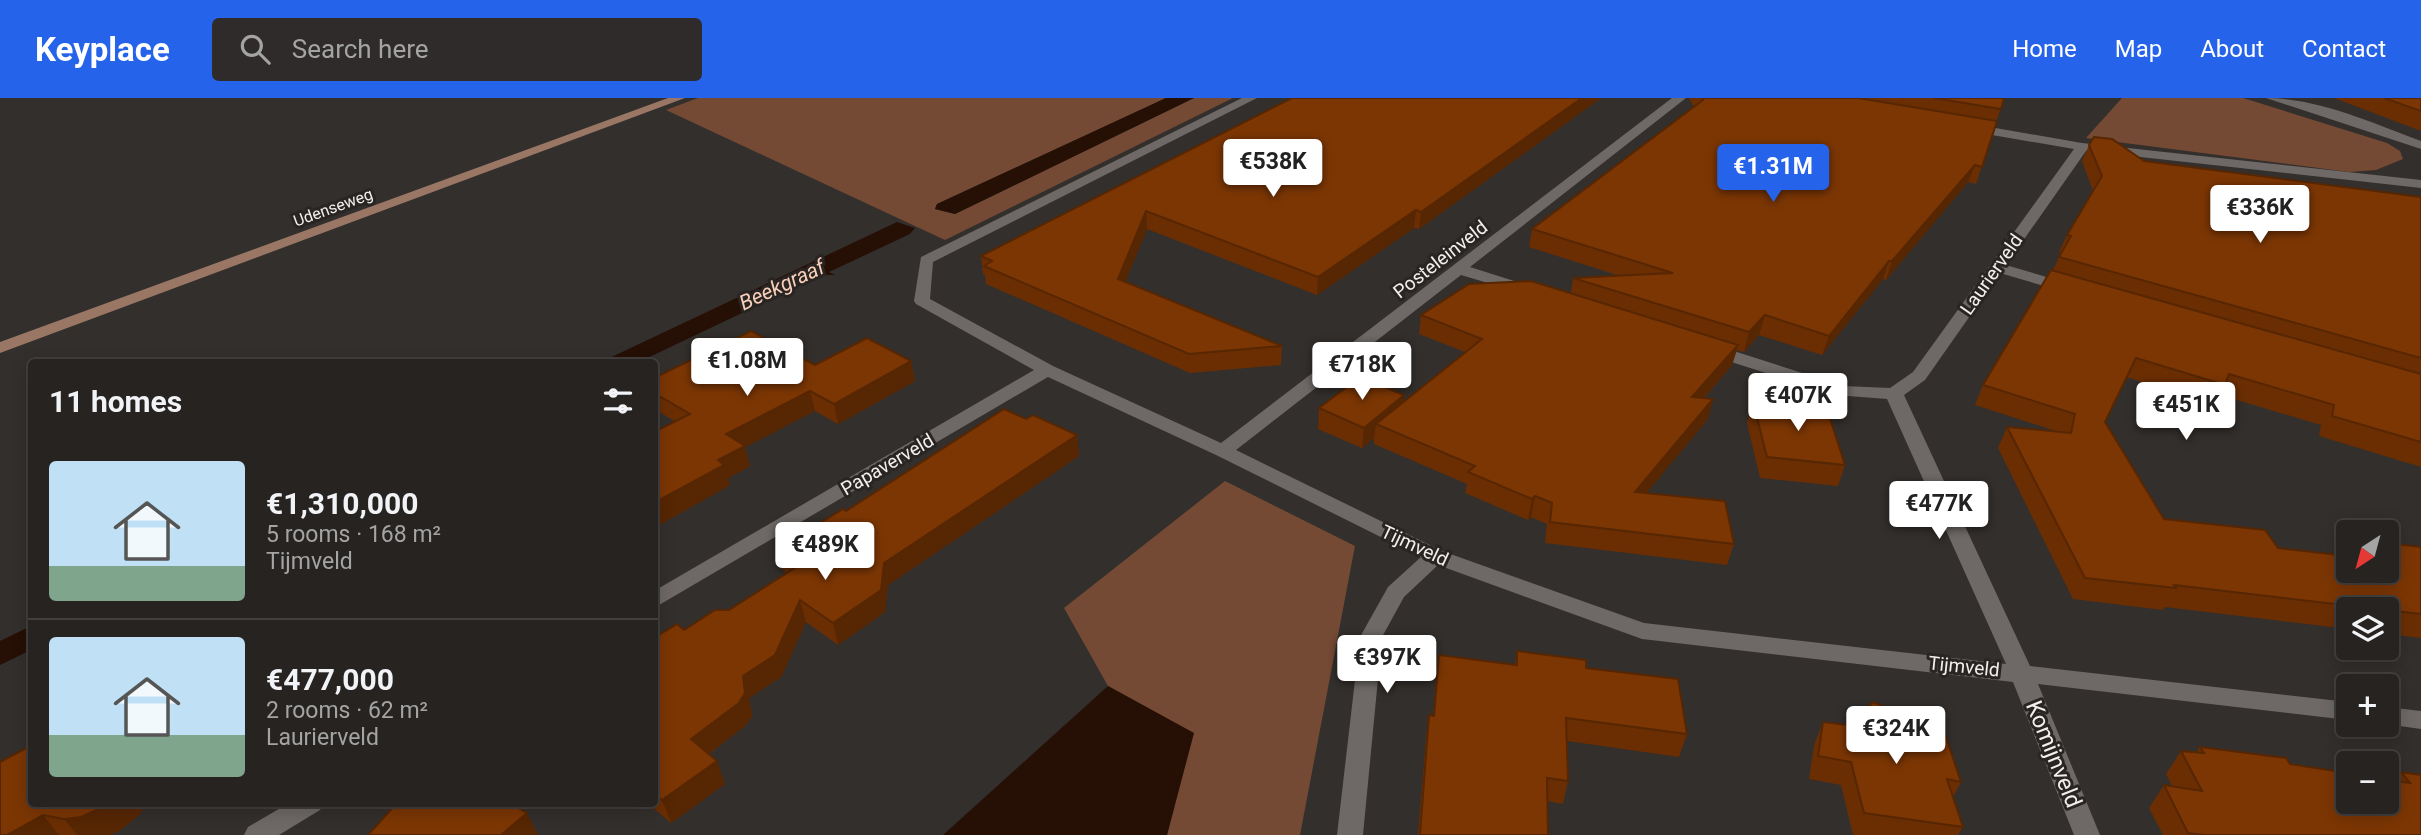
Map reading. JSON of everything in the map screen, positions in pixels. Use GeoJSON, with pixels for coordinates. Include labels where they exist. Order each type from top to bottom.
{"type":"FeatureCollection","features":[{"type":"Feature","properties":{"kind":"main road","name":"Udenseweg"},"geometry":{"type":"LineString","coordinates":[[0,348],[678,98]]}},
{"type":"Feature","properties":{"kind":"street","name":"Tijmveld"},"geometry":{"type":"LineString","coordinates":[[1251,98],[926,260],[922,300],[1047,370],[1223,452],[1435,556],[1642,631],[2336,710]]}},
{"type":"Feature","properties":{"kind":"street","name":"Posteleinveld"},"geometry":{"type":"LineString","coordinates":[[1223,452],[1680,98]]}},
{"type":"Feature","properties":{"kind":"street"},"geometry":{"type":"LineString","coordinates":[[2272,98],[2357,122],[2421,145]]}},
{"type":"Feature","properties":{"kind":"street"},"geometry":{"type":"LineString","coordinates":[[1947,124],[2082,147],[2421,184]]}},
{"type":"Feature","properties":{"kind":"street","name":"Laurierveld"},"geometry":{"type":"LineString","coordinates":[[1894,394],[1919,376],[2082,147]]}},
{"type":"Feature","properties":{"kind":"street"},"geometry":{"type":"LineString","coordinates":[[1995,267],[2088,294]]}},
{"type":"Feature","properties":{"kind":"street"},"geometry":{"type":"LineString","coordinates":[[1459,269],[1538,294]]}},
{"type":"Feature","properties":{"kind":"street"},"geometry":{"type":"LineString","coordinates":[[1696,345],[1842,391],[1894,394],[2021,672]]}},
{"type":"Feature","properties":{"kind":"street","name":"Papaverveld"},"geometry":{"type":"LineString","coordinates":[[658,599],[1047,370]]}},
{"type":"Feature","properties":{"kind":"street"},"geometry":{"type":"LineString","coordinates":[[1350,835],[1371,637],[1396,592],[1435,556]]}},
{"type":"Feature","properties":{"kind":"street","name":"Komijnveld"},"geometry":{"type":"LineString","coordinates":[[2021,672],[2087,835]]}},
{"type":"Feature","properties":{"kind":"street"},"geometry":{"type":"LineString","coordinates":[[2399,717],[2421,720]]}},
{"type":"Feature","properties":{"kind":"street"},"geometry":{"type":"LineString","coordinates":[[257,835],[304,807]]}},
{"type":"Feature","properties":{"kind":"shaded area"},"geometry":{"type":"Polygon","coordinates":[[[698,98],[1166,98],[937,204],[935,209],[955,214],[1194,98],[1233,98],[945,240],[666,110],[698,98]]]}},
{"type":"Feature","properties":{"kind":"shaded area"},"geometry":{"type":"Polygon","coordinates":[[[2122,98],[2243,98],[2387,143],[2400,151],[2403,159],[2376,170],[2349,172],[2086,138],[2122,98]]]}},
{"type":"Feature","properties":{"kind":"shaded area"},"geometry":{"type":"Polygon","coordinates":[[[1225,481],[1355,546],[1300,835],[1167,835],[1193,733],[1108,686],[1064,608],[1225,481]]]}},
{"type":"Feature","properties":{"kind":"water"},"geometry":{"type":"Polygon","coordinates":[[[1166,98],[1194,98],[955,214],[935,209],[937,204],[1166,98]]]}},
{"type":"Feature","properties":{"kind":"water","name":"Beekgraaf"},"geometry":{"type":"Polygon","coordinates":[[[897,222],[915,228],[910,234],[829,272],[835,275],[822,275],[645,359],[607,359],[897,222]]]}},
{"type":"Feature","properties":{"kind":"water"},"geometry":{"type":"Polygon","coordinates":[[[28,627],[28,651],[0,665],[0,641],[28,627]]]}},
{"type":"Feature","properties":{"kind":"water"},"geometry":{"type":"Polygon","coordinates":[[[1108,686],[1194,733],[1167,835],[943,835],[1108,686]]]}},
{"type":"Feature","properties":{"kind":"building"},"geometry":{"type":"Polygon","coordinates":[[[1292,98],[1582,98],[1421,212],[1416,210],[1318,277],[1146,211],[1118,279],[1282,346],[1189,354],[984,266],[992,261],[981,256],[1292,98]]]}},
{"type":"Feature","properties":{"kind":"building"},"geometry":{"type":"Polygon","coordinates":[[[1702,98],[1858,98],[1997,121],[1982,167],[1975,165],[1892,261],[1889,261],[1829,336],[1765,315],[1749,332],[1573,278],[1673,273],[1532,229],[1703,100],[1702,98]]]}},
{"type":"Feature","properties":{"kind":"building"},"geometry":{"type":"Polygon","coordinates":[[[1934,98],[2004,98],[2001,109],[1934,98]]]}},
{"type":"Feature","properties":{"kind":"building"},"geometry":{"type":"Polygon","coordinates":[[[2384,98],[2421,98],[2421,111],[2384,98]]]}},
{"type":"Feature","properties":{"kind":"building"},"geometry":{"type":"Polygon","coordinates":[[[2094,137],[2112,139],[2144,161],[2421,197],[2421,358],[2059,257],[2071,236],[2067,235],[2102,176],[2089,145],[2094,137]]]}},
{"type":"Feature","properties":{"kind":"building"},"geometry":{"type":"Polygon","coordinates":[[[2051,270],[2421,374],[2421,442],[2332,416],[2334,405],[2229,374],[2225,385],[2136,358],[2105,422],[2164,519],[2265,530],[2278,548],[2336,555],[2336,583],[2399,583],[2399,544],[2421,547],[2421,614],[2399,611],[2399,597],[2336,597],[2336,604],[2174,585],[2176,588],[2085,578],[2007,427],[2071,433],[2075,414],[1983,385],[2051,270]]]}},
{"type":"Feature","properties":{"kind":"building"},"geometry":{"type":"Polygon","coordinates":[[[1531,281],[1738,345],[1692,397],[1713,399],[1635,492],[1725,501],[1734,544],[1550,522],[1552,503],[1535,496],[1532,499],[1468,472],[1475,466],[1376,424],[1482,339],[1421,315],[1469,284],[1531,281]]]}},
{"type":"Feature","properties":{"kind":"building"},"geometry":{"type":"Polygon","coordinates":[[[751,331],[815,365],[867,338],[911,361],[834,404],[810,391],[726,434],[745,446],[718,460],[724,465],[658,501],[658,430],[690,414],[658,395],[658,376],[751,331]]]}},
{"type":"Feature","properties":{"kind":"building"},"geometry":{"type":"Polygon","coordinates":[[[1360,377],[1404,395],[1364,428],[1319,408],[1360,377]]]}},
{"type":"Feature","properties":{"kind":"building"},"geometry":{"type":"Polygon","coordinates":[[[1753,402],[1827,409],[1845,465],[1767,457],[1753,402]]]}},
{"type":"Feature","properties":{"kind":"building"},"geometry":{"type":"Polygon","coordinates":[[[1004,409],[1026,419],[1033,415],[1077,435],[884,563],[881,590],[833,623],[800,600],[775,655],[743,676],[745,693],[739,703],[691,739],[717,761],[662,800],[658,797],[658,636],[677,624],[684,630],[715,610],[729,610],[801,564],[778,549],[843,509],[846,511],[1004,409]]]}},
{"type":"Feature","properties":{"kind":"building"},"geometry":{"type":"Polygon","coordinates":[[[1517,651],[1586,660],[1586,668],[1678,679],[1687,734],[1566,718],[1568,781],[1547,778],[1548,835],[1420,835],[1429,715],[1434,716],[1439,655],[1517,665],[1517,651]]]}},
{"type":"Feature","properties":{"kind":"building"},"geometry":{"type":"Polygon","coordinates":[[[1873,702],[1895,711],[1917,733],[1946,737],[1961,782],[1947,779],[1963,827],[1864,813],[1851,762],[1818,756],[1823,722],[1848,725],[1873,702]]]}},
{"type":"Feature","properties":{"kind":"building"},"geometry":{"type":"Polygon","coordinates":[[[28,747],[28,807],[102,807],[81,817],[64,819],[43,815],[7,835],[0,835],[0,762],[28,747]]]}},
{"type":"Feature","properties":{"kind":"building"},"geometry":{"type":"Polygon","coordinates":[[[2200,747],[2286,758],[2290,764],[2336,771],[2336,814],[2399,814],[2399,782],[2410,783],[2401,772],[2421,775],[2421,835],[2188,833],[2164,785],[2202,791],[2181,751],[2204,753],[2200,747]]]}},
{"type":"Feature","properties":{"kind":"building"},"geometry":{"type":"Polygon","coordinates":[[[393,807],[516,807],[527,813],[501,835],[368,835],[393,807]]]}}]}
